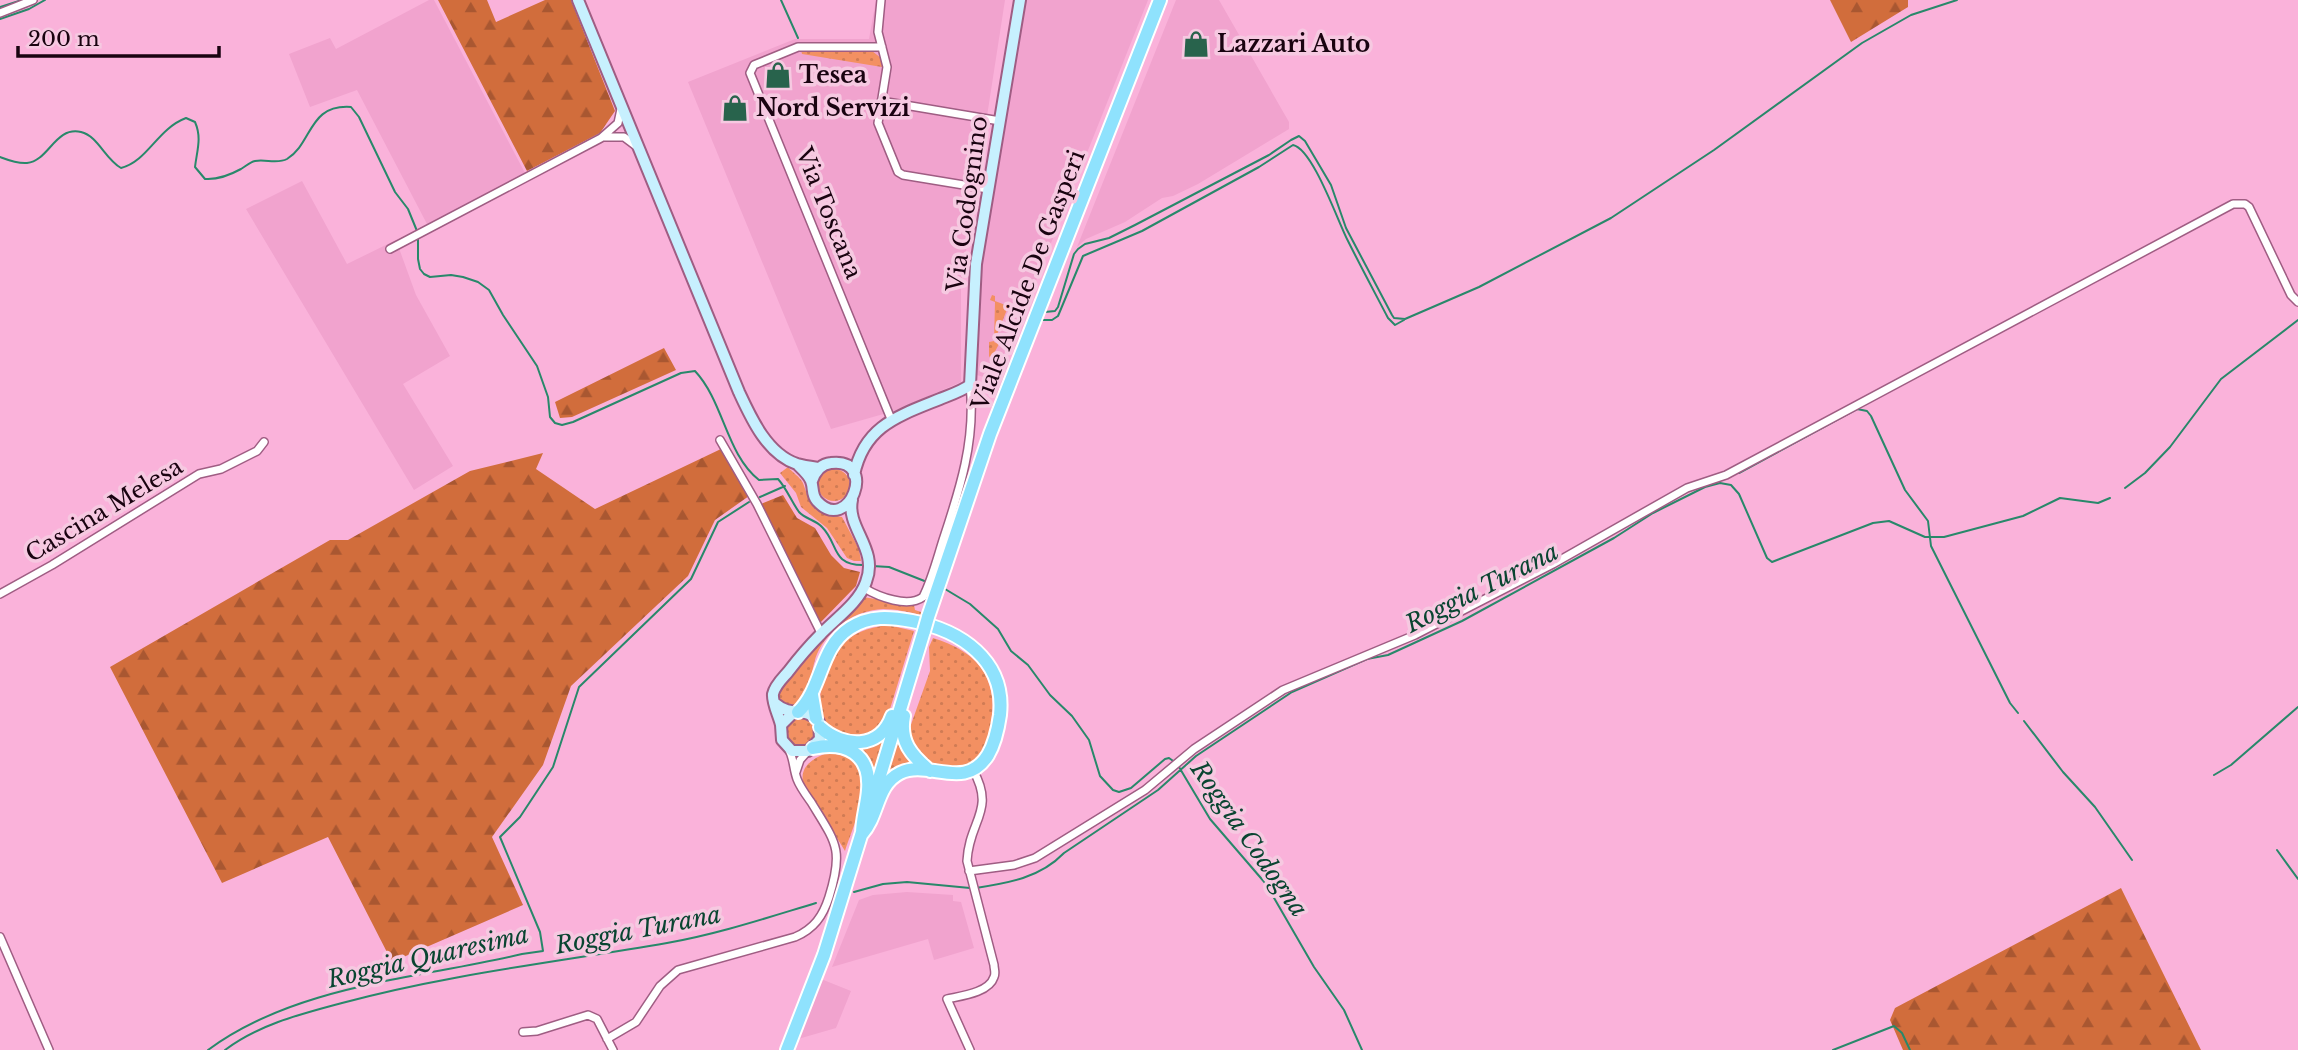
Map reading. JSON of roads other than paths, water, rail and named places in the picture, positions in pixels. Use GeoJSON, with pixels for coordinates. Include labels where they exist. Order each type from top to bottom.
{"type":"FeatureCollection","features":[{"type":"Feature","properties":{"kind":"main road"},"geometry":{"type":"LineString","coordinates":[[578,0],[753,423],[784,457],[797,464],[819,468]]}},
{"type":"Feature","properties":{"kind":"main road","name":"Via Codognino"},"geometry":{"type":"LineString","coordinates":[[970,384],[976,264],[1020,0]]}},
{"type":"Feature","properties":{"kind":"main road","name":"Viale Alcide De Gasperi"},"geometry":{"type":"LineString","coordinates":[[905,691],[928,617],[929,596],[936,575],[1160,0]]}},
{"type":"Feature","properties":{"kind":"main road"},"geometry":{"type":"LineString","coordinates":[[811,481],[819,468],[839,463],[862,449],[891,419],[970,384]]}},
{"type":"Feature","properties":{"kind":"main road"},"geometry":{"type":"LineString","coordinates":[[862,449],[854,475],[857,488],[851,511],[869,559],[869,572],[864,588],[821,633],[774,692],[781,725],[780,735],[788,748],[797,752],[829,745],[849,749],[866,768],[868,791],[862,834]]}},
{"type":"Feature","properties":{"kind":"main road"},"geometry":{"type":"LineString","coordinates":[[839,463],[854,475]]}},
{"type":"Feature","properties":{"kind":"main road"},"geometry":{"type":"LineString","coordinates":[[797,464],[811,481],[813,495],[817,501],[823,506],[845,512],[855,523]]}},
{"type":"Feature","properties":{"kind":"main road"},"geometry":{"type":"LineString","coordinates":[[837,508],[852,500]]}},
{"type":"Feature","properties":{"kind":"main road"},"geometry":{"type":"LineString","coordinates":[[781,725],[812,694],[821,665],[839,637],[861,622],[890,617],[933,626],[960,638],[982,655],[994,675],[1000,707],[996,738],[983,763],[953,774],[910,769],[899,773],[882,791],[871,824],[862,834]]}},
{"type":"Feature","properties":{"kind":"main road"},"geometry":{"type":"LineString","coordinates":[[774,701],[783,709],[811,714],[838,740],[862,743],[880,733],[889,724],[905,691]]}},
{"type":"Feature","properties":{"kind":"main road"},"geometry":{"type":"LineString","coordinates":[[905,691],[906,707],[902,727],[905,744],[930,771]]}},
{"type":"Feature","properties":{"kind":"main road"},"geometry":{"type":"LineString","coordinates":[[787,1050],[824,955],[905,691]]}},
{"type":"Feature","properties":{"kind":"main road"},"geometry":{"type":"LineString","coordinates":[[810,750],[820,739],[812,694]]}},
{"type":"Feature","properties":{"kind":"street"},"geometry":{"type":"LineString","coordinates":[[0,13],[33,0]]}},
{"type":"Feature","properties":{"kind":"street"},"geometry":{"type":"LineString","coordinates":[[881,0],[877,27],[887,67],[878,123],[900,174],[989,189]]}},
{"type":"Feature","properties":{"kind":"street","name":"Via Toscana"},"geometry":{"type":"LineString","coordinates":[[882,47],[798,47],[754,65],[750,73],[891,419]]}},
{"type":"Feature","properties":{"kind":"street"},"geometry":{"type":"LineString","coordinates":[[601,138],[618,123],[620,101]]}},
{"type":"Feature","properties":{"kind":"street"},"geometry":{"type":"LineString","coordinates":[[881,101],[1000,121]]}},
{"type":"Feature","properties":{"kind":"street"},"geometry":{"type":"LineString","coordinates":[[390,249],[601,138],[624,137],[640,150]]}},
{"type":"Feature","properties":{"kind":"street"},"geometry":{"type":"LineString","coordinates":[[969,871],[1014,865],[1035,858],[1145,790],[1176,763],[1283,690],[1415,635],[1553,564],[1670,497],[1701,482],[1726,475],[2233,204],[2245,204],[2249,207],[2291,295],[2298,302]]}},
{"type":"Feature","properties":{"kind":"street","name":"Via Codognino"},"geometry":{"type":"LineString","coordinates":[[936,575],[971,438],[970,384]]}},
{"type":"Feature","properties":{"kind":"street"},"geometry":{"type":"LineString","coordinates":[[720,440],[757,504],[821,633]]}},
{"type":"Feature","properties":{"kind":"street","name":"Cascina Melesa"},"geometry":{"type":"LineString","coordinates":[[0,594],[200,474],[221,469],[257,450],[264,442]]}},
{"type":"Feature","properties":{"kind":"street"},"geometry":{"type":"LineString","coordinates":[[864,588],[876,595],[911,601],[929,596]]}},
{"type":"Feature","properties":{"kind":"street"},"geometry":{"type":"LineString","coordinates":[[607,1038],[636,1022],[660,986],[678,970],[795,937],[809,930],[820,919],[836,874],[837,850],[830,832],[797,779],[788,748]]}},
{"type":"Feature","properties":{"kind":"street"},"geometry":{"type":"LineString","coordinates":[[796,773],[800,760],[810,750]]}},
{"type":"Feature","properties":{"kind":"street"},"geometry":{"type":"LineString","coordinates":[[970,1050],[947,999],[974,992],[989,985],[995,977],[969,871],[968,850],[983,802],[981,784],[972,769]]}},
{"type":"Feature","properties":{"kind":"street"},"geometry":{"type":"LineString","coordinates":[[0,937],[49,1050]]}},
{"type":"Feature","properties":{"kind":"street"},"geometry":{"type":"LineString","coordinates":[[523,1032],[537,1031],[588,1015],[597,1019],[614,1050]]}},
{"type":"Feature","properties":{"kind":"waterway"},"geometry":{"type":"LineString","coordinates":[[0,7],[22,0]]}},
{"type":"Feature","properties":{"kind":"waterway"},"geometry":{"type":"LineString","coordinates":[[0,19],[45,0]]}},
{"type":"Feature","properties":{"kind":"waterway"},"geometry":{"type":"LineString","coordinates":[[781,0],[798,38]]}},
{"type":"Feature","properties":{"kind":"waterway"},"geometry":{"type":"LineString","coordinates":[[1045,312],[1055,311],[1058,307],[1074,254],[1085,244],[1109,238],[1135,225],[1269,155],[1299,136],[1305,141],[1331,185],[1346,228],[1392,315],[1394,318],[1405,319],[1479,287],[1611,218],[1714,150],[1862,43],[1911,15],[1957,0]]}},
{"type":"Feature","properties":{"kind":"waterway","name":"Roggia Codogna"},"geometry":{"type":"LineString","coordinates":[[0,157],[20,163],[35,161],[65,134],[81,132],[92,138],[121,168],[138,159],[167,129],[186,118],[195,122],[198,133],[195,167],[205,179],[215,179],[255,161],[287,159],[302,144],[319,118],[337,108],[351,107],[359,117],[395,192],[408,209],[417,231]]}},
{"type":"Feature","properties":{"kind":"waterway"},"geometry":{"type":"LineString","coordinates":[[1042,320],[1052,320],[1058,316],[1083,256],[1142,231],[1259,167],[1293,145],[1301,149],[1317,172],[1348,241],[1388,318],[1395,325],[1404,320]]}},
{"type":"Feature","properties":{"kind":"waterway","name":"Roggia Codogna"},"geometry":{"type":"LineString","coordinates":[[418,236],[418,259],[424,274],[430,277],[463,277],[478,282],[489,290],[537,366],[548,397],[550,417],[555,423],[562,425],[573,422],[681,373],[695,371],[713,397],[732,442],[748,469],[759,480],[778,479],[799,512],[820,525],[840,557],[853,564],[863,565]]}},
{"type":"Feature","properties":{"kind":"waterway"},"geometry":{"type":"LineString","coordinates":[[2125,488],[2145,473],[2170,447],[2221,379],[2298,320]]}},
{"type":"Feature","properties":{"kind":"waterway"},"geometry":{"type":"LineString","coordinates":[[1739,473],[1857,409],[1867,411],[1905,490],[1928,521],[1931,546],[2010,703],[2018,713]]}},
{"type":"Feature","properties":{"kind":"waterway","name":"Roggia Turana"},"geometry":{"type":"LineString","coordinates":[[976,888],[1012,881],[1045,868],[1158,790],[1196,756],[1292,692],[1367,659],[1388,655],[1462,621],[1614,538],[1653,513],[1705,487],[1720,483],[1731,485],[1739,494],[1767,558],[1772,562],[1873,523],[1889,521],[1925,537],[1944,537],[2023,516],[2060,498],[2098,503],[2110,498]]}},
{"type":"Feature","properties":{"kind":"waterway","name":"Roggia Quaresima"},"geometry":{"type":"LineString","coordinates":[[760,497],[785,486]]}},
{"type":"Feature","properties":{"kind":"waterway","name":"Roggia Quaresima"},"geometry":{"type":"LineString","coordinates":[[208,1050],[242,1028],[279,1011],[318,998],[400,978],[543,951],[540,932],[500,837],[520,817],[553,767],[579,687],[691,579],[718,522],[749,502]]}},
{"type":"Feature","properties":{"kind":"waterway","name":"Roggia Codogna"},"geometry":{"type":"LineString","coordinates":[[872,566],[889,567],[927,582]]}},
{"type":"Feature","properties":{"kind":"waterway","name":"Roggia Codogna"},"geometry":{"type":"LineString","coordinates":[[945,589],[970,604],[998,629],[1011,651],[1028,665],[1050,695],[1072,716],[1089,740],[1100,776],[1113,790],[1119,792],[1131,788],[1165,759],[1169,758],[1176,763]]}},
{"type":"Feature","properties":{"kind":"waterway"},"geometry":{"type":"LineString","coordinates":[[2214,775],[2231,765],[2298,707]]}},
{"type":"Feature","properties":{"kind":"waterway"},"geometry":{"type":"LineString","coordinates":[[2024,721],[2063,772],[2095,807],[2132,860]]}},
{"type":"Feature","properties":{"kind":"waterway","name":"Roggia Codogna"},"geometry":{"type":"LineString","coordinates":[[1179,767],[1210,819],[1266,884],[1314,967],[1344,1010],[1362,1050]]}},
{"type":"Feature","properties":{"kind":"waterway"},"geometry":{"type":"LineString","coordinates":[[2277,850],[2298,879]]}},
{"type":"Feature","properties":{"kind":"waterway","name":"Roggia Turana"},"geometry":{"type":"LineString","coordinates":[[854,892],[883,884],[907,882],[970,888]]}},
{"type":"Feature","properties":{"kind":"waterway","name":"Roggia Turana"},"geometry":{"type":"LineString","coordinates":[[225,1050],[252,1033],[281,1021],[382,993],[463,976],[686,939],[816,903]]}},
{"type":"Feature","properties":{"kind":"waterway","name":"Roggia Codogna"},"geometry":{"type":"LineString","coordinates":[[1833,1050],[1894,1026],[1902,1033],[1910,1050]]}},
{"type":"Feature","properties":{"kind":"place","name":"Lazzari Auto"},"geometry":{"type":"Point","coordinates":[1196,44]}},
{"type":"Feature","properties":{"kind":"place","name":"Tesea"},"geometry":{"type":"Point","coordinates":[778,75]}},
{"type":"Feature","properties":{"kind":"place","name":"Nord Servizi"},"geometry":{"type":"Point","coordinates":[735,108]}}]}
